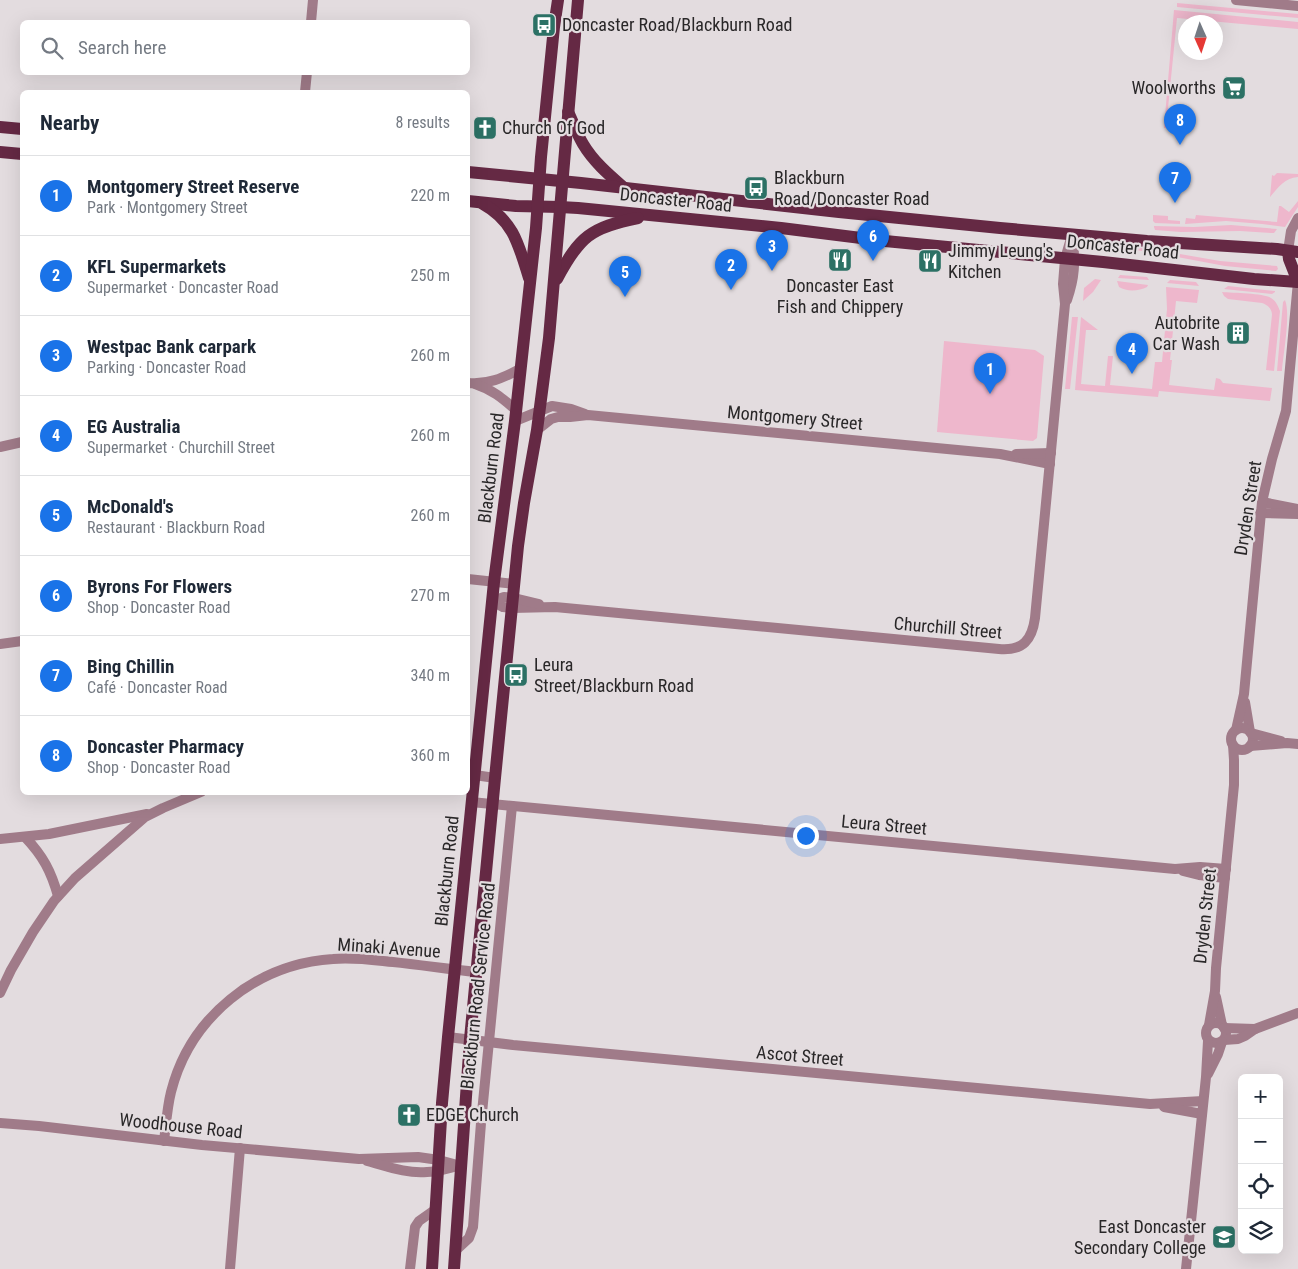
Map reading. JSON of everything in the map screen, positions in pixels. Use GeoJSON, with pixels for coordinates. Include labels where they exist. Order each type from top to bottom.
{"type":"FeatureCollection","features":[{"type":"Feature","properties":{"kind":"main road","name":"Blackburn Road"},"geometry":{"type":"LineString","coordinates":[[432,1269],[448,1037],[471,802],[471,775],[530,283],[558,0]]}},
{"type":"Feature","properties":{"kind":"main road","name":"Blackburn Road"},"geometry":{"type":"LineString","coordinates":[[454,1269],[470,1039],[492,804],[524,503],[537,430],[549,338],[578,0]]}},
{"type":"Feature","properties":{"kind":"main road"},"geometry":{"type":"LineString","coordinates":[[568,112],[583,144],[592,157],[605,172],[623,187]]}},
{"type":"Feature","properties":{"kind":"main road"},"geometry":{"type":"LineString","coordinates":[[0,127],[20,129]]}},
{"type":"Feature","properties":{"kind":"main road"},"geometry":{"type":"LineString","coordinates":[[0,152],[20,154]]}},
{"type":"Feature","properties":{"kind":"main road","name":"Doncaster Road"},"geometry":{"type":"LineString","coordinates":[[470,172],[1072,235],[1293,251]]}},
{"type":"Feature","properties":{"kind":"main road","name":"Doncaster Road"},"geometry":{"type":"LineString","coordinates":[[474,202],[537,207],[560,206],[1254,279],[1298,281]]}},
{"type":"Feature","properties":{"kind":"main road"},"geometry":{"type":"LineString","coordinates":[[474,202],[494,210],[512,230],[520,248],[530,283]]}},
{"type":"Feature","properties":{"kind":"main road"},"geometry":{"type":"LineString","coordinates":[[554,286],[565,263],[576,247],[592,233],[617,222],[650,215]]}},
{"type":"Feature","properties":{"kind":"main road"},"geometry":{"type":"LineString","coordinates":[[1293,251],[1289,259],[1298,281]]}},
{"type":"Feature","properties":{"kind":"street"},"geometry":{"type":"LineString","coordinates":[[311,20],[313,0]]}},
{"type":"Feature","properties":{"kind":"street"},"geometry":{"type":"LineString","coordinates":[[1236,0],[1298,6]]}},
{"type":"Feature","properties":{"kind":"street"},"geometry":{"type":"LineString","coordinates":[[305,90],[307,75]]}},
{"type":"Feature","properties":{"kind":"street"},"geometry":{"type":"LineString","coordinates":[[1293,251],[1291,231],[1298,218]]}},
{"type":"Feature","properties":{"kind":"street","name":"Churchill Street"},"geometry":{"type":"LineString","coordinates":[[492,601],[503,607],[513,603],[1000,649],[1015,648],[1027,640],[1034,627],[1065,304],[1063,284],[1070,259],[1072,235]]}},
{"type":"Feature","properties":{"kind":"street","name":"Dryden Street"},"geometry":{"type":"LineString","coordinates":[[1236,730],[1244,694],[1260,514],[1272,459],[1286,411],[1298,281]]}},
{"type":"Feature","properties":{"kind":"street"},"geometry":{"type":"LineString","coordinates":[[471,384],[500,379],[520,369]]}},
{"type":"Feature","properties":{"kind":"street"},"geometry":{"type":"LineString","coordinates":[[471,384],[493,391],[500,396],[515,416]]}},
{"type":"Feature","properties":{"kind":"street","name":"Montgomery Street"},"geometry":{"type":"LineString","coordinates":[[515,416],[539,412],[552,406],[571,409],[588,415]]}},
{"type":"Feature","properties":{"kind":"street","name":"Montgomery Street"},"geometry":{"type":"LineString","coordinates":[[537,430],[551,419],[588,415],[1000,454],[1050,464]]}},
{"type":"Feature","properties":{"kind":"street"},"geometry":{"type":"LineString","coordinates":[[0,447],[20,442]]}},
{"type":"Feature","properties":{"kind":"street","name":"Montgomery Street"},"geometry":{"type":"LineString","coordinates":[[1000,454],[1051,453]]}},
{"type":"Feature","properties":{"kind":"street"},"geometry":{"type":"LineString","coordinates":[[1262,502],[1298,509]]}},
{"type":"Feature","properties":{"kind":"street"},"geometry":{"type":"LineString","coordinates":[[1260,514],[1298,514]]}},
{"type":"Feature","properties":{"kind":"street"},"geometry":{"type":"LineString","coordinates":[[470,579],[515,584]]}},
{"type":"Feature","properties":{"kind":"street"},"geometry":{"type":"LineString","coordinates":[[0,644],[20,641]]}},
{"type":"Feature","properties":{"kind":"street","name":"Dryden Street"},"geometry":{"type":"LineString","coordinates":[[1244,694],[1246,715],[1251,732]]}},
{"type":"Feature","properties":{"kind":"street"},"geometry":{"type":"LineString","coordinates":[[1287,743],[1243,728],[1233,732],[1231,738],[1233,745],[1239,750],[1249,747],[1287,743],[1298,744]]}},
{"type":"Feature","properties":{"kind":"street"},"geometry":{"type":"LineString","coordinates":[[1249,747],[1253,740],[1251,732]]}},
{"type":"Feature","properties":{"kind":"street","name":"Dryden Street"},"geometry":{"type":"LineString","coordinates":[[1209,1025],[1215,991],[1234,785],[1233,745]]}},
{"type":"Feature","properties":{"kind":"street","name":"Dryden Street"},"geometry":{"type":"LineString","coordinates":[[1234,785],[1249,747]]}},
{"type":"Feature","properties":{"kind":"street"},"geometry":{"type":"LineString","coordinates":[[471,775],[495,778]]}},
{"type":"Feature","properties":{"kind":"street"},"geometry":{"type":"LineString","coordinates":[[0,993],[25,945],[58,896],[88,866],[141,820],[195,795]]}},
{"type":"Feature","properties":{"kind":"street","name":"Leura Street"},"geometry":{"type":"LineString","coordinates":[[471,802],[1175,869],[1200,867],[1225,874]]}},
{"type":"Feature","properties":{"kind":"street","name":"Blackburn Road Service Road"},"geometry":{"type":"LineString","coordinates":[[455,1251],[469,1238],[473,1227],[481,1123],[512,806]]}},
{"type":"Feature","properties":{"kind":"street"},"geometry":{"type":"LineString","coordinates":[[0,839],[25,837],[151,814]]}},
{"type":"Feature","properties":{"kind":"street"},"geometry":{"type":"LineString","coordinates":[[25,837],[46,863],[58,896]]}},
{"type":"Feature","properties":{"kind":"street","name":"Minaki Avenue"},"geometry":{"type":"LineString","coordinates":[[164,1141],[171,1093],[190,1047],[215,1014],[252,984],[273,973],[303,963],[334,959],[370,960],[476,972]]}},
{"type":"Feature","properties":{"kind":"street","name":"Dryden Street"},"geometry":{"type":"LineString","coordinates":[[1215,991],[1223,1026]]}},
{"type":"Feature","properties":{"kind":"street"},"geometry":{"type":"LineString","coordinates":[[1208,1041],[1213,1044],[1238,1039],[1255,1029],[1298,1012]]}},
{"type":"Feature","properties":{"kind":"street"},"geometry":{"type":"LineString","coordinates":[[1186,1269],[1206,1077],[1208,1041],[1205,1035],[1207,1028],[1209,1025],[1216,1023],[1223,1026],[1255,1029]]}},
{"type":"Feature","properties":{"kind":"street"},"geometry":{"type":"LineString","coordinates":[[1206,1077],[1226,1034],[1223,1026]]}},
{"type":"Feature","properties":{"kind":"street","name":"Ascot Street"},"geometry":{"type":"LineString","coordinates":[[448,1037],[522,1046],[1150,1104],[1203,1102]]}},
{"type":"Feature","properties":{"kind":"street","name":"Ascot Street"},"geometry":{"type":"LineString","coordinates":[[1150,1104],[1177,1111],[1202,1114]]}},
{"type":"Feature","properties":{"kind":"street","name":"Woodhouse Road"},"geometry":{"type":"LineString","coordinates":[[0,1123],[164,1141],[359,1158],[418,1157],[439,1165],[461,1166]]}},
{"type":"Feature","properties":{"kind":"street"},"geometry":{"type":"LineString","coordinates":[[230,1269],[240,1148]]}},
{"type":"Feature","properties":{"kind":"street","name":"Woodhouse Road"},"geometry":{"type":"LineString","coordinates":[[359,1158],[397,1169],[412,1171],[426,1172],[439,1165]]}},
{"type":"Feature","properties":{"kind":"street"},"geometry":{"type":"LineString","coordinates":[[410,1269],[415,1227],[419,1221],[436,1210]]}},
{"type":"Feature","properties":{"kind":"shaded area"},"geometry":{"type":"Polygon","coordinates":[[[1177,3],[1298,14],[1298,18],[1177,7],[1177,3]]]}},
{"type":"Feature","properties":{"kind":"shaded area"},"geometry":{"type":"Polygon","coordinates":[[[1174,10],[1298,22],[1298,29],[1223,22],[1223,15],[1178,15],[1166,128],[1164,128],[1174,10]]]}},
{"type":"Feature","properties":{"kind":"shaded area"},"geometry":{"type":"Polygon","coordinates":[[[1277,173],[1298,174],[1298,177],[1285,181],[1270,197],[1272,175],[1274,176],[1277,173]]]}},
{"type":"Feature","properties":{"kind":"shaded area"},"geometry":{"type":"Polygon","coordinates":[[[1298,201],[1298,207],[1285,227],[1226,221],[1185,224],[1186,218],[1195,219],[1196,215],[1277,222],[1279,206],[1289,212],[1298,201]]]}},
{"type":"Feature","properties":{"kind":"shaded area"},"geometry":{"type":"Polygon","coordinates":[[[1153,215],[1168,216],[1168,220],[1180,221],[1180,224],[1155,223],[1153,215]]]}},
{"type":"Feature","properties":{"kind":"shaded area"},"geometry":{"type":"Polygon","coordinates":[[[1231,225],[1277,229],[1274,233],[1240,231],[1181,232],[1155,230],[1154,227],[1194,227],[1231,225]]]}},
{"type":"Feature","properties":{"kind":"shaded area"},"geometry":{"type":"Polygon","coordinates":[[[1108,244],[1220,261],[1277,266],[1278,269],[1276,271],[1225,266],[1106,246],[1108,244]]]}},
{"type":"Feature","properties":{"kind":"shaded area"},"geometry":{"type":"Polygon","coordinates":[[[1120,275],[1147,277],[1149,280],[1118,278],[1120,275]]]}},
{"type":"Feature","properties":{"kind":"shaded area"},"geometry":{"type":"Polygon","coordinates":[[[1095,279],[1101,280],[1093,292],[1083,301],[1084,288],[1095,279]]]}},
{"type":"Feature","properties":{"kind":"shaded area"},"geometry":{"type":"Polygon","coordinates":[[[1170,280],[1196,282],[1199,286],[1167,283],[1170,280]]]}},
{"type":"Feature","properties":{"kind":"shaded area"},"geometry":{"type":"Polygon","coordinates":[[[1117,281],[1148,285],[1140,289],[1129,290],[1119,287],[1117,281]]]}},
{"type":"Feature","properties":{"kind":"shaded area"},"geometry":{"type":"Polygon","coordinates":[[[1228,286],[1275,292],[1272,294],[1224,289],[1228,286]]]}},
{"type":"Feature","properties":{"kind":"shaded area"},"geometry":{"type":"Polygon","coordinates":[[[1166,287],[1199,290],[1197,303],[1176,301],[1169,385],[1214,390],[1216,378],[1220,379],[1223,383],[1272,388],[1270,401],[1159,391],[1158,397],[1075,390],[1081,317],[1098,330],[1086,330],[1081,384],[1105,386],[1108,356],[1113,356],[1110,385],[1152,389],[1155,362],[1162,362],[1167,309],[1166,287]]]}},
{"type":"Feature","properties":{"kind":"shaded area"},"geometry":{"type":"Polygon","coordinates":[[[1222,292],[1267,296],[1277,304],[1280,311],[1274,371],[1266,370],[1272,315],[1270,309],[1262,303],[1228,299],[1222,292]]]}},
{"type":"Feature","properties":{"kind":"shaded area"},"geometry":{"type":"Polygon","coordinates":[[[1285,300],[1287,324],[1285,345],[1282,371],[1277,371],[1283,302],[1285,300]]]}},
{"type":"Feature","properties":{"kind":"shaded area"},"geometry":{"type":"Polygon","coordinates":[[[1072,317],[1078,317],[1070,389],[1065,389],[1072,317]]]}},
{"type":"Feature","properties":{"kind":"shaded area"},"geometry":{"type":"Polygon","coordinates":[[[944,341],[1035,350],[1044,356],[1037,438],[1033,441],[937,432],[944,341]]]}},
{"type":"Feature","properties":{"kind":"place","name":"Doncaster Road/Blackburn Road"},"geometry":{"type":"Point","coordinates":[544,25]}},
{"type":"Feature","properties":{"kind":"place","name":"Woolworths"},"geometry":{"type":"Point","coordinates":[1234,88]}},
{"type":"Feature","properties":{"kind":"place","name":"Church Of God"},"geometry":{"type":"Point","coordinates":[485,128]}},
{"type":"Feature","properties":{"kind":"place","name":"Doncaster Pharmacy"},"geometry":{"type":"Point","coordinates":[1180,145]}},
{"type":"Feature","properties":{"kind":"place","name":"Blackburn Road/Doncaster Road"},"geometry":{"type":"Point","coordinates":[756,188]}},
{"type":"Feature","properties":{"kind":"place","name":"Bing Chillin"},"geometry":{"type":"Point","coordinates":[1175,203]}},
{"type":"Feature","properties":{"kind":"place","name":"Doncaster East Fish and Chippery"},"geometry":{"type":"Point","coordinates":[840,260]}},
{"type":"Feature","properties":{"kind":"place","name":"Byrons For Flowers"},"geometry":{"type":"Point","coordinates":[873,261]}},
{"type":"Feature","properties":{"kind":"place","name":"Jimmy Leung's Kitchen"},"geometry":{"type":"Point","coordinates":[930,261]}},
{"type":"Feature","properties":{"kind":"place","name":"Westpac Bank carpark"},"geometry":{"type":"Point","coordinates":[772,271]}},
{"type":"Feature","properties":{"kind":"place","name":"KFL Supermarkets"},"geometry":{"type":"Point","coordinates":[731,290]}},
{"type":"Feature","properties":{"kind":"place","name":"McDonald's"},"geometry":{"type":"Point","coordinates":[625,297]}},
{"type":"Feature","properties":{"kind":"place","name":"Autobrite Car Wash"},"geometry":{"type":"Point","coordinates":[1238,333]}},
{"type":"Feature","properties":{"kind":"place","name":"EG Australia"},"geometry":{"type":"Point","coordinates":[1132,374]}},
{"type":"Feature","properties":{"kind":"place","name":"Montgomery Street Reserve"},"geometry":{"type":"Point","coordinates":[990,394]}},
{"type":"Feature","properties":{"kind":"place","name":"Leura Street/Blackburn Road"},"geometry":{"type":"Point","coordinates":[516,675]}},
{"type":"Feature","properties":{"kind":"place","name":"EDGE Church"},"geometry":{"type":"Point","coordinates":[409,1115]}},
{"type":"Feature","properties":{"kind":"place","name":"East Doncaster Secondary College"},"geometry":{"type":"Point","coordinates":[1224,1237]}}]}
